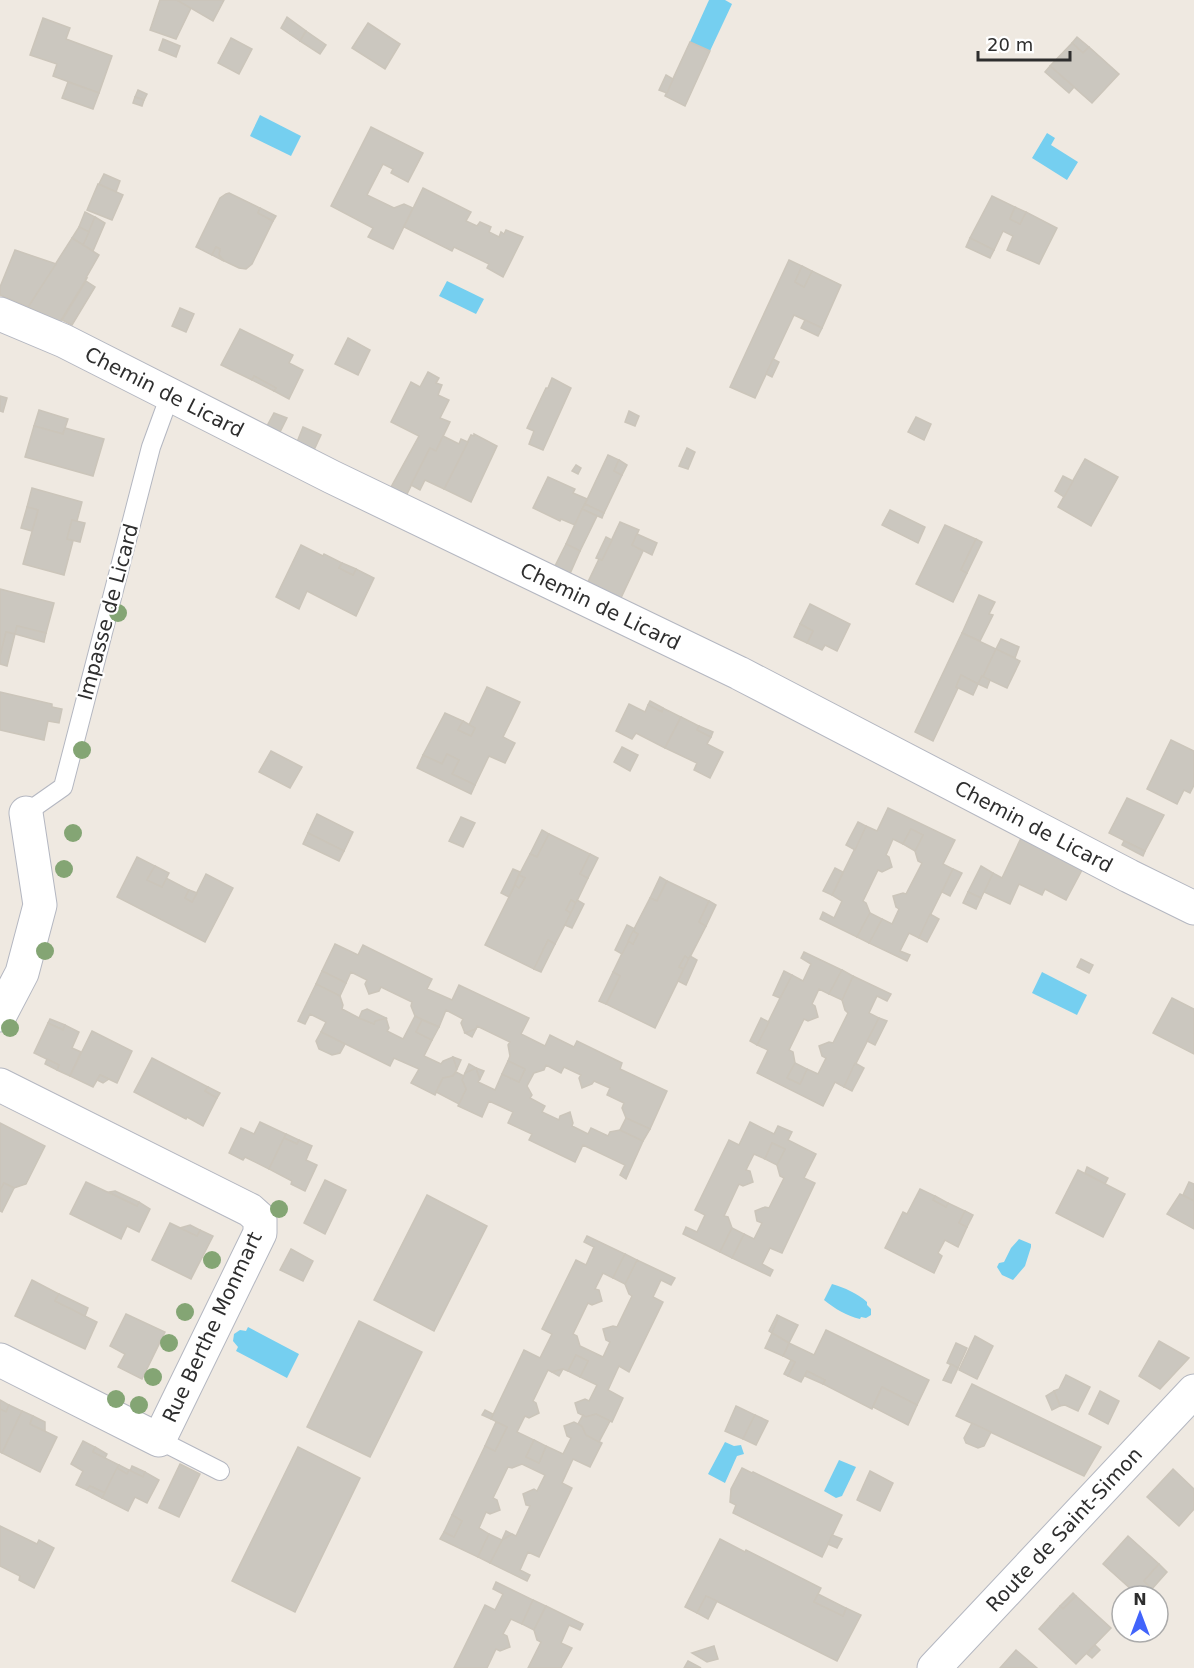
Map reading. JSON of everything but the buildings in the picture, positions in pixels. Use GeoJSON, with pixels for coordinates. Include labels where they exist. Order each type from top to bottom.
{"type":"FeatureCollection","features":[{"type":"Feature","properties":{"kind":"street","name":"Chemin de Licard"},"geometry":{"type":"LineString","coordinates":[[0,314],[64,341],[332,477],[739,673],[1194,908]]}},
{"type":"Feature","properties":{"kind":"street"},"geometry":{"type":"LineString","coordinates":[[0,1015],[22,973],[40,905],[26,813]]}},
{"type":"Feature","properties":{"kind":"street","name":"Rue Berthe Monmart"},"geometry":{"type":"LineString","coordinates":[[0,1085],[250,1210],[260,1219],[260,1233],[159,1440],[0,1360]]}},
{"type":"Feature","properties":{"kind":"street","name":"Route de Saint-Simon"},"geometry":{"type":"LineString","coordinates":[[934,1668],[1194,1391]]}},
{"type":"Feature","properties":{"kind":"lane","name":"Impasse de Licard"},"geometry":{"type":"LineString","coordinates":[[26,813],[63,787],[151,447],[170,395]]}},
{"type":"Feature","properties":{"kind":"lane"},"geometry":{"type":"LineString","coordinates":[[159,1440],[220,1471]]}},
{"type":"Feature","properties":{"kind":"water"},"geometry":{"type":"Polygon","coordinates":[[[709,0],[725,0],[732,4],[710,51],[690,42],[709,0]]]}},
{"type":"Feature","properties":{"kind":"water"},"geometry":{"type":"Polygon","coordinates":[[[260,115],[301,136],[291,156],[250,136],[260,115]]]}},
{"type":"Feature","properties":{"kind":"water"},"geometry":{"type":"Polygon","coordinates":[[[1047,133],[1055,138],[1051,145],[1078,162],[1067,180],[1032,158],[1047,133]]]}},
{"type":"Feature","properties":{"kind":"water"},"geometry":{"type":"Polygon","coordinates":[[[447,281],[484,299],[476,314],[439,296],[447,281]]]}},
{"type":"Feature","properties":{"kind":"water"},"geometry":{"type":"Polygon","coordinates":[[[1042,972],[1087,995],[1077,1015],[1032,993],[1042,972]]]}},
{"type":"Feature","properties":{"kind":"water"},"geometry":{"type":"Polygon","coordinates":[[[1019,1239],[1031,1244],[1031,1247],[1025,1266],[1013,1280],[1002,1275],[997,1267],[999,1263],[1004,1262],[1019,1239]]]}},
{"type":"Feature","properties":{"kind":"water"},"geometry":{"type":"Polygon","coordinates":[[[832,1284],[851,1291],[867,1302],[871,1315],[866,1318],[855,1318],[841,1312],[824,1300],[832,1284]]]}},
{"type":"Feature","properties":{"kind":"water"},"geometry":{"type":"Polygon","coordinates":[[[248,1327],[299,1354],[287,1378],[236,1351],[238,1347],[233,1341],[234,1334],[240,1330],[246,1331],[248,1327]]]}},
{"type":"Feature","properties":{"kind":"water"},"geometry":{"type":"Polygon","coordinates":[[[725,1442],[734,1446],[741,1445],[744,1454],[737,1456],[725,1483],[708,1474],[725,1442]]]}},
{"type":"Feature","properties":{"kind":"water"},"geometry":{"type":"Polygon","coordinates":[[[839,1460],[856,1467],[842,1496],[836,1498],[824,1491],[839,1460]]]}}]}
